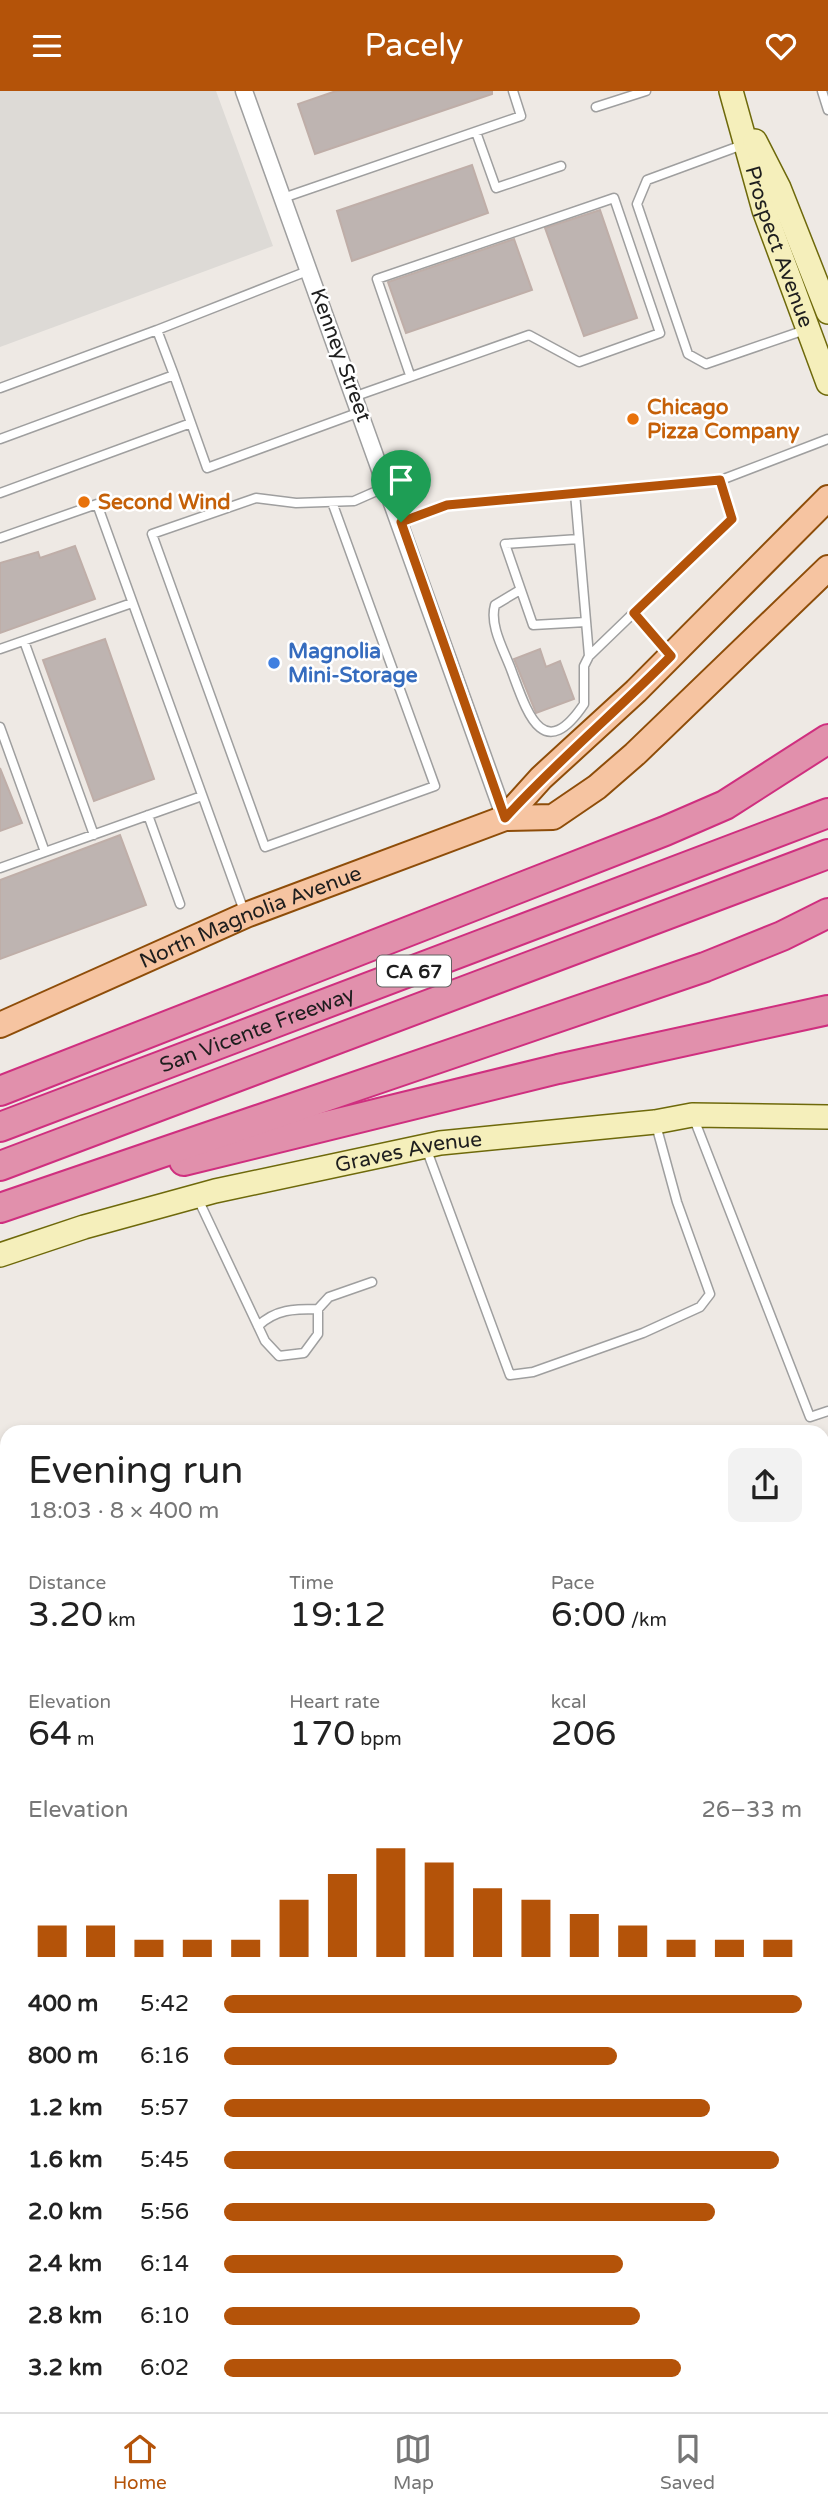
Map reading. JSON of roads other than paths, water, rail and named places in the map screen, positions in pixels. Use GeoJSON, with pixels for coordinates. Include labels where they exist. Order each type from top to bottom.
{"type":"FeatureCollection","features":[{"type":"Feature","properties":{"kind":"highway"},"geometry":{"type":"LineString","coordinates":[[0,1091],[579,865],[725,805],[781,772],[828,739]]}},
{"type":"Feature","properties":{"kind":"highway","name":"San Vicente Freeway"},"geometry":{"type":"LineString","coordinates":[[0,1127],[828,813]]}},
{"type":"Feature","properties":{"kind":"highway","name":"San Vicente Freeway"},"geometry":{"type":"LineString","coordinates":[[0,1166],[828,854]]}},
{"type":"Feature","properties":{"kind":"highway"},"geometry":{"type":"LineString","coordinates":[[0,1208],[705,967],[782,936],[828,913]]}},
{"type":"Feature","properties":{"kind":"highway"},"geometry":{"type":"LineString","coordinates":[[126,1164],[173,1163],[558,1069],[828,1010]]}},
{"type":"Feature","properties":{"kind":"main road","name":"Prospect Avenue"},"geometry":{"type":"LineString","coordinates":[[734,99],[750,142],[764,210],[828,383]]}},
{"type":"Feature","properties":{"kind":"main road","name":"Prospect Avenue"},"geometry":{"type":"LineString","coordinates":[[750,142],[779,188],[828,312]]}},
{"type":"Feature","properties":{"kind":"main road","name":"North Magnolia Avenue"},"geometry":{"type":"LineString","coordinates":[[505,818],[541,778],[589,736],[671,656],[828,498]]}},
{"type":"Feature","properties":{"kind":"main road","name":"North Magnolia Avenue"},"geometry":{"type":"LineString","coordinates":[[0,1025],[246,915],[505,818],[553,817],[597,787],[828,568]]}},
{"type":"Feature","properties":{"kind":"main road","name":"Graves Avenue"},"geometry":{"type":"LineString","coordinates":[[0,1255],[83,1227],[197,1196],[425,1146],[655,1122],[692,1115],[828,1117]]}},
{"type":"Feature","properties":{"kind":"street","name":"Kenney Street"},"geometry":{"type":"LineString","coordinates":[[244,91],[401,522],[505,818]]}},
{"type":"Feature","properties":{"kind":"lane"},"geometry":{"type":"LineString","coordinates":[[284,198],[521,116],[513,91]]}},
{"type":"Feature","properties":{"kind":"lane"},"geometry":{"type":"LineString","coordinates":[[596,107],[646,91]]}},
{"type":"Feature","properties":{"kind":"lane"},"geometry":{"type":"LineString","coordinates":[[822,91],[828,110]]}},
{"type":"Feature","properties":{"kind":"lane"},"geometry":{"type":"LineString","coordinates":[[477,132],[496,188],[561,166]]}},
{"type":"Feature","properties":{"kind":"lane"},"geometry":{"type":"LineString","coordinates":[[750,142],[647,180],[637,204],[688,354],[706,364],[808,329]]}},
{"type":"Feature","properties":{"kind":"lane"},"geometry":{"type":"LineString","coordinates":[[158,330],[207,468],[358,404],[410,375],[529,335],[579,362],[660,333],[614,198],[377,279],[410,375]]}},
{"type":"Feature","properties":{"kind":"lane"},"geometry":{"type":"LineString","coordinates":[[0,388],[310,270]]}},
{"type":"Feature","properties":{"kind":"lane"},"geometry":{"type":"LineString","coordinates":[[0,439],[174,375]]}},
{"type":"Feature","properties":{"kind":"lane"},"geometry":{"type":"LineString","coordinates":[[0,492],[191,423]]}},
{"type":"Feature","properties":{"kind":"lane"},"geometry":{"type":"LineString","coordinates":[[401,522],[447,505],[720,480],[828,439]]}},
{"type":"Feature","properties":{"kind":"lane"},"geometry":{"type":"LineString","coordinates":[[520,590],[495,605],[493,621],[527,713],[543,730],[554,732],[584,704],[584,666],[589,656],[732,519],[720,480]]}},
{"type":"Feature","properties":{"kind":"lane"},"geometry":{"type":"LineString","coordinates":[[332,502],[435,786],[265,847],[152,534],[256,498],[296,503],[354,501],[388,486]]}},
{"type":"Feature","properties":{"kind":"lane"},"geometry":{"type":"LineString","coordinates":[[575,493],[589,656]]}},
{"type":"Feature","properties":{"kind":"lane"},"geometry":{"type":"LineString","coordinates":[[0,538],[97,504],[246,915]]}},
{"type":"Feature","properties":{"kind":"lane"},"geometry":{"type":"LineString","coordinates":[[579,539],[505,544],[533,625],[586,622]]}},
{"type":"Feature","properties":{"kind":"lane"},"geometry":{"type":"LineString","coordinates":[[0,649],[132,603]]}},
{"type":"Feature","properties":{"kind":"lane"},"geometry":{"type":"LineString","coordinates":[[634,613],[671,656]]}},
{"type":"Feature","properties":{"kind":"lane"},"geometry":{"type":"LineString","coordinates":[[24,641],[94,835]]}},
{"type":"Feature","properties":{"kind":"lane"},"geometry":{"type":"LineString","coordinates":[[0,727],[45,852]]}},
{"type":"Feature","properties":{"kind":"lane"},"geometry":{"type":"LineString","coordinates":[[0,869],[202,796]]}},
{"type":"Feature","properties":{"kind":"lane"},"geometry":{"type":"LineString","coordinates":[[148,815],[180,904]]}},
{"type":"Feature","properties":{"kind":"lane"},"geometry":{"type":"LineString","coordinates":[[692,1115],[810,1417],[828,1411]]}},
{"type":"Feature","properties":{"kind":"lane"},"geometry":{"type":"LineString","coordinates":[[425,1146],[510,1375],[533,1372],[643,1333],[700,1307],[710,1294],[677,1202],[655,1122]]}},
{"type":"Feature","properties":{"kind":"lane"},"geometry":{"type":"LineString","coordinates":[[197,1196],[265,1341],[279,1356],[304,1353],[318,1334],[318,1309],[329,1297],[372,1282]]}},
{"type":"Feature","properties":{"kind":"lane"},"geometry":{"type":"LineString","coordinates":[[258,1326],[271,1314],[294,1309],[318,1309]]}},
{"type":"Feature","properties":{"kind":"place","name":"Chicago Pizza Company"},"geometry":{"type":"Point","coordinates":[633,419]}},
{"type":"Feature","properties":{"kind":"place","name":"Second Wind"},"geometry":{"type":"Point","coordinates":[84,502]}},
{"type":"Feature","properties":{"kind":"place","name":"Magnolia Mini-Storage"},"geometry":{"type":"Point","coordinates":[274,663]}}]}
